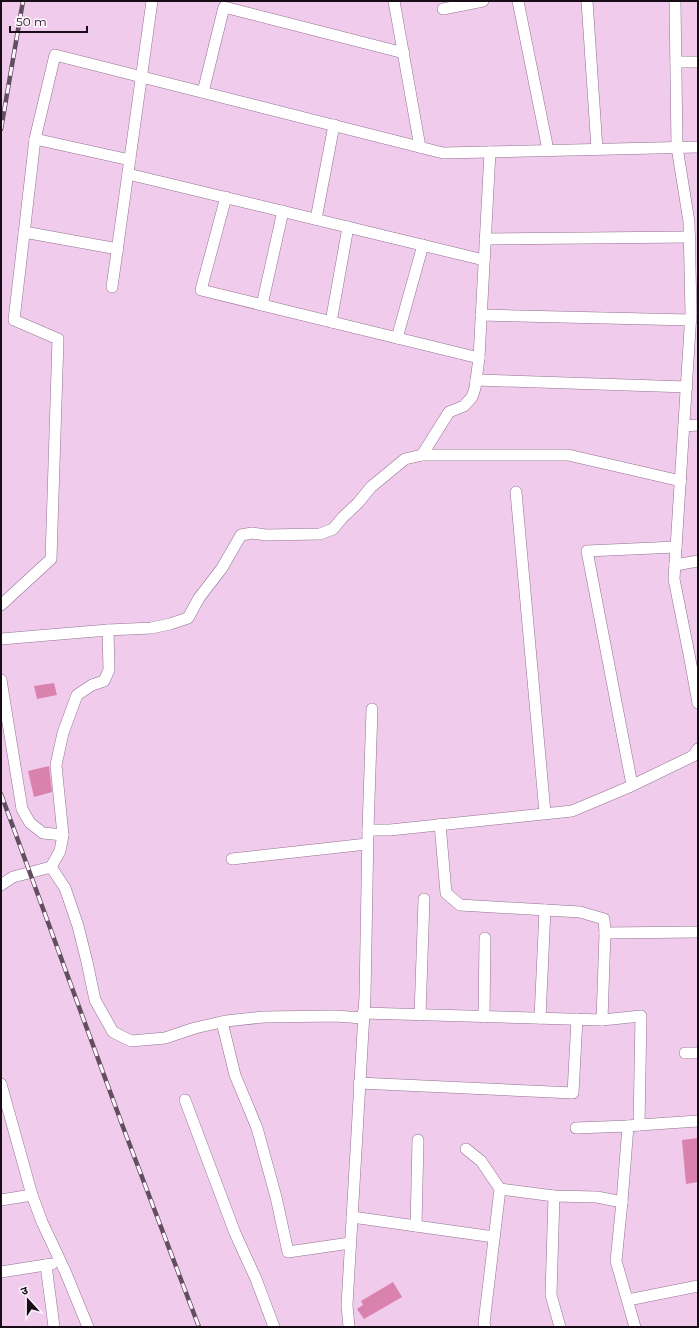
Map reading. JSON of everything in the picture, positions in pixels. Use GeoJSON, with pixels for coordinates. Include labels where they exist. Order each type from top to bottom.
{"type":"FeatureCollection","features":[{"type":"Feature","properties":{"kind":"street"},"geometry":{"type":"LineString","coordinates":[[112,287],[152,1]]}},
{"type":"Feature","properties":{"kind":"street"},"geometry":{"type":"LineString","coordinates":[[394,1],[420,147]]}},
{"type":"Feature","properties":{"kind":"street"},"geometry":{"type":"LineString","coordinates":[[443,9],[483,1]]}},
{"type":"Feature","properties":{"kind":"street"},"geometry":{"type":"LineString","coordinates":[[518,1],[548,150]]}},
{"type":"Feature","properties":{"kind":"street"},"geometry":{"type":"LineString","coordinates":[[587,1],[597,149]]}},
{"type":"Feature","properties":{"kind":"street"},"geometry":{"type":"LineString","coordinates":[[675,1],[677,147],[689,222],[693,351],[687,387],[674,579],[697,690],[698,703]]}},
{"type":"Feature","properties":{"kind":"street"},"geometry":{"type":"LineString","coordinates":[[203,92],[224,7],[404,53]]}},
{"type":"Feature","properties":{"kind":"street"},"geometry":{"type":"LineString","coordinates":[[1,605],[51,559],[58,339],[14,320],[34,139],[55,55],[443,153],[698,146]]}},
{"type":"Feature","properties":{"kind":"street"},"geometry":{"type":"LineString","coordinates":[[676,62],[698,62]]}},
{"type":"Feature","properties":{"kind":"street"},"geometry":{"type":"LineString","coordinates":[[316,219],[334,125]]}},
{"type":"Feature","properties":{"kind":"street"},"geometry":{"type":"LineString","coordinates":[[34,139],[130,160]]}},
{"type":"Feature","properties":{"kind":"street"},"geometry":{"type":"LineString","coordinates":[[422,455],[449,412],[464,406],[472,397],[476,380],[479,358],[490,152]]}},
{"type":"Feature","properties":{"kind":"street"},"geometry":{"type":"LineString","coordinates":[[128,174],[484,260]]}},
{"type":"Feature","properties":{"kind":"street"},"geometry":{"type":"LineString","coordinates":[[226,197],[201,290],[479,358]]}},
{"type":"Feature","properties":{"kind":"street"},"geometry":{"type":"LineString","coordinates":[[262,305],[283,211]]}},
{"type":"Feature","properties":{"kind":"street"},"geometry":{"type":"LineString","coordinates":[[331,322],[348,227]]}},
{"type":"Feature","properties":{"kind":"street"},"geometry":{"type":"LineString","coordinates":[[24,232],[118,249]]}},
{"type":"Feature","properties":{"kind":"street"},"geometry":{"type":"LineString","coordinates":[[485,239],[690,238]]}},
{"type":"Feature","properties":{"kind":"street"},"geometry":{"type":"LineString","coordinates":[[397,338],[423,245]]}},
{"type":"Feature","properties":{"kind":"street"},"geometry":{"type":"LineString","coordinates":[[481,315],[691,320]]}},
{"type":"Feature","properties":{"kind":"street"},"geometry":{"type":"LineString","coordinates":[[476,380],[687,387]]}},
{"type":"Feature","properties":{"kind":"street"},"geometry":{"type":"LineString","coordinates":[[684,426],[698,425]]}},
{"type":"Feature","properties":{"kind":"street"},"geometry":{"type":"LineString","coordinates":[[1,639],[151,628],[188,618],[199,598],[222,568],[241,535],[252,533],[266,535],[320,534],[333,529],[371,487],[405,459],[422,455],[568,455],[681,481]]}},
{"type":"Feature","properties":{"kind":"street"},"geometry":{"type":"LineString","coordinates":[[516,492],[545,813]]}},
{"type":"Feature","properties":{"kind":"street"},"geometry":{"type":"LineString","coordinates":[[632,786],[587,551],[676,547]]}},
{"type":"Feature","properties":{"kind":"street"},"geometry":{"type":"LineString","coordinates":[[675,565],[698,562]]}},
{"type":"Feature","properties":{"kind":"street"},"geometry":{"type":"LineString","coordinates":[[1,885],[13,877],[52,867],[60,851],[62,835],[56,765],[64,733],[77,695],[104,681],[109,670],[108,630]]}},
{"type":"Feature","properties":{"kind":"street"},"geometry":{"type":"LineString","coordinates":[[1,680],[22,809],[30,823],[43,833],[62,835]]}},
{"type":"Feature","properties":{"kind":"street"},"geometry":{"type":"LineString","coordinates":[[349,1327],[347,1305],[363,1016],[372,709]]}},
{"type":"Feature","properties":{"kind":"street"},"geometry":{"type":"LineString","coordinates":[[368,830],[390,830],[572,811],[632,786],[693,756],[698,749]]}},
{"type":"Feature","properties":{"kind":"street"},"geometry":{"type":"LineString","coordinates":[[440,824],[446,893],[460,905],[580,912],[604,919],[605,933],[602,1020]]}},
{"type":"Feature","properties":{"kind":"street"},"geometry":{"type":"LineString","coordinates":[[232,859],[367,844]]}},
{"type":"Feature","properties":{"kind":"street"},"geometry":{"type":"LineString","coordinates":[[52,867],[64,888],[78,926],[95,1000],[113,1032],[131,1041],[165,1038],[195,1028],[222,1022],[264,1017],[420,1015],[602,1020],[641,1016],[634,1125],[622,1202],[616,1260],[635,1327]]}},
{"type":"Feature","properties":{"kind":"street"},"geometry":{"type":"LineString","coordinates":[[420,1015],[424,899]]}},
{"type":"Feature","properties":{"kind":"street"},"geometry":{"type":"LineString","coordinates":[[540,1018],[545,910]]}},
{"type":"Feature","properties":{"kind":"street"},"geometry":{"type":"LineString","coordinates":[[605,933],[698,932]]}},
{"type":"Feature","properties":{"kind":"street"},"geometry":{"type":"LineString","coordinates":[[484,1016],[485,938]]}},
{"type":"Feature","properties":{"kind":"street"},"geometry":{"type":"LineString","coordinates":[[359,1083],[573,1093],[576,1019]]}},
{"type":"Feature","properties":{"kind":"street"},"geometry":{"type":"LineString","coordinates":[[222,1022],[235,1075],[257,1128],[276,1198],[288,1252],[350,1243]]}},
{"type":"Feature","properties":{"kind":"street"},"geometry":{"type":"LineString","coordinates":[[685,1053],[698,1053]]}},
{"type":"Feature","properties":{"kind":"street"},"geometry":{"type":"LineString","coordinates":[[1,1084],[32,1194],[42,1222],[61,1262],[84,1326]]}},
{"type":"Feature","properties":{"kind":"street"},"geometry":{"type":"LineString","coordinates":[[185,1100],[235,1233],[256,1279],[274,1327]]}},
{"type":"Feature","properties":{"kind":"street"},"geometry":{"type":"LineString","coordinates":[[576,1128],[698,1121]]}},
{"type":"Feature","properties":{"kind":"street"},"geometry":{"type":"LineString","coordinates":[[416,1226],[418,1140]]}},
{"type":"Feature","properties":{"kind":"street"},"geometry":{"type":"LineString","coordinates":[[466,1149],[481,1160],[500,1189],[484,1323],[485,1327]]}},
{"type":"Feature","properties":{"kind":"street"},"geometry":{"type":"LineString","coordinates":[[500,1189],[554,1196],[597,1197],[622,1202]]}},
{"type":"Feature","properties":{"kind":"street"},"geometry":{"type":"LineString","coordinates":[[1,1200],[32,1194]]}},
{"type":"Feature","properties":{"kind":"street"},"geometry":{"type":"LineString","coordinates":[[554,1196],[551,1295],[560,1327]]}},
{"type":"Feature","properties":{"kind":"street"},"geometry":{"type":"LineString","coordinates":[[352,1217],[494,1237]]}},
{"type":"Feature","properties":{"kind":"street"},"geometry":{"type":"LineString","coordinates":[[1,1272],[61,1262]]}},
{"type":"Feature","properties":{"kind":"street"},"geometry":{"type":"LineString","coordinates":[[46,1265],[54,1327]]}},
{"type":"Feature","properties":{"kind":"street"},"geometry":{"type":"LineString","coordinates":[[628,1300],[698,1286]]}},
{"type":"Feature","properties":{"kind":"building"},"geometry":{"type":"Polygon","coordinates":[[[54,683],[57,695],[37,699],[34,686],[54,683]]]}},
{"type":"Feature","properties":{"kind":"building"},"geometry":{"type":"Polygon","coordinates":[[[49,766],[52,792],[34,797],[28,771],[49,766]]]}},
{"type":"Feature","properties":{"kind":"building"},"geometry":{"type":"Polygon","coordinates":[[[698,1138],[698,1182],[686,1184],[682,1140],[698,1138]]]}},
{"type":"Feature","properties":{"kind":"building"},"geometry":{"type":"Polygon","coordinates":[[[393,1282],[402,1297],[364,1319],[357,1309],[363,1305],[361,1301],[393,1282]]]}},
{"type":"Feature","properties":{"kind":"railway"},"geometry":{"type":"LineString","coordinates":[[1,129],[23,1]]}},
{"type":"Feature","properties":{"kind":"railway"},"geometry":{"type":"LineString","coordinates":[[1,794],[123,1127],[199,1327]]}}]}
